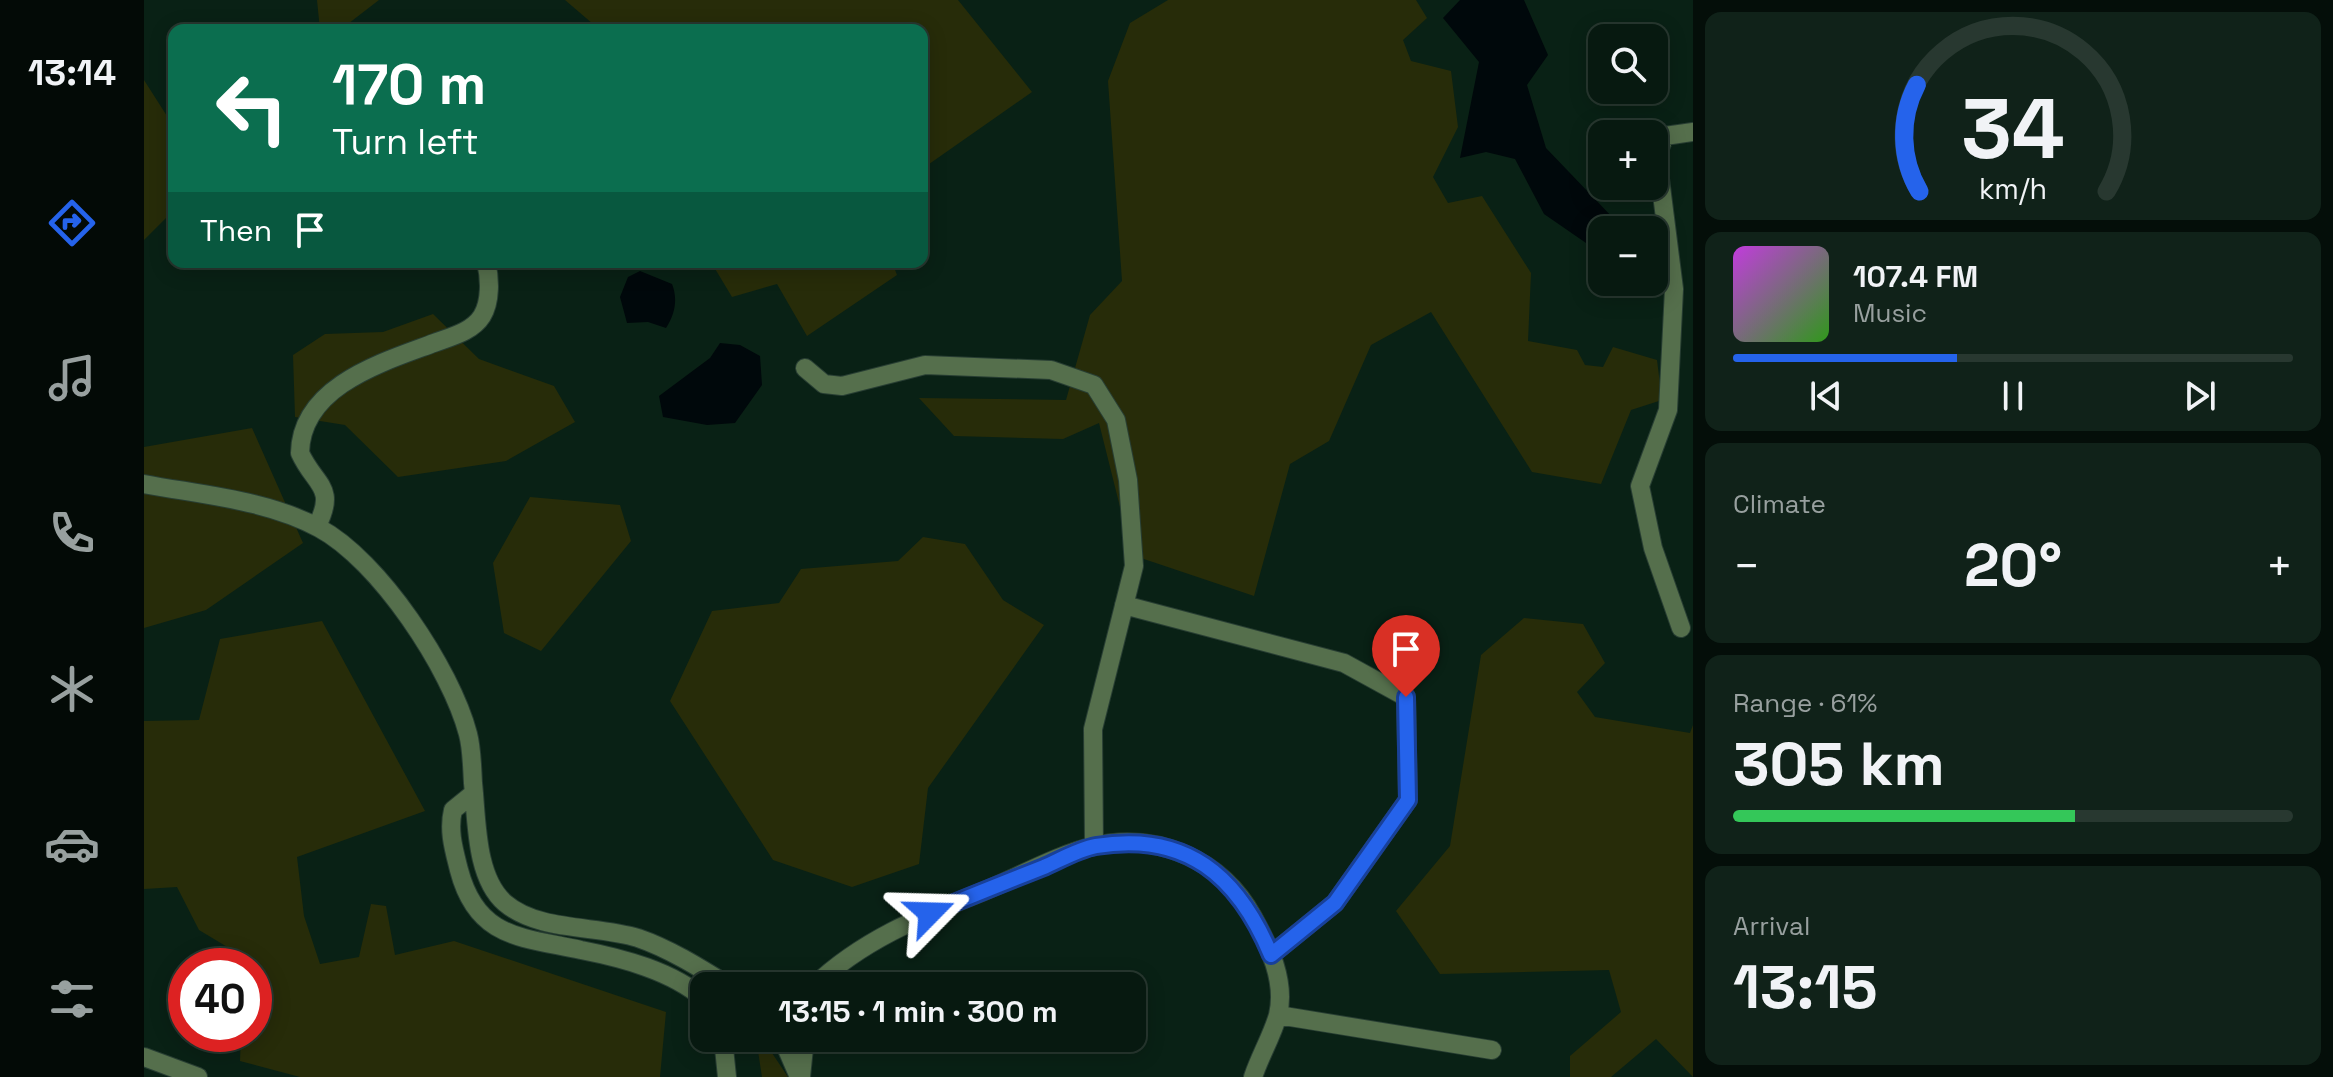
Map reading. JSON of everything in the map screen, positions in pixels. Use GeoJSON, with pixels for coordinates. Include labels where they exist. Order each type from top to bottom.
{"type":"FeatureCollection","features":[{"type":"Feature","properties":{"kind":"street"},"geometry":{"type":"LineString","coordinates":[[1681,628],[1653,548],[1640,486],[1668,410],[1674,289],[1657,155],[1665,136],[1693,132]]}},
{"type":"Feature","properties":{"kind":"street"},"geometry":{"type":"LineString","coordinates":[[317,526],[326,509],[326,492],[300,453],[304,428],[318,405],[343,383],[473,325],[487,302],[487,268]]}},
{"type":"Feature","properties":{"kind":"street"},"geometry":{"type":"LineString","coordinates":[[805,368],[824,384],[842,386],[925,365],[964,364],[1051,370],[1094,385],[1116,420],[1128,480],[1134,566],[1093,729],[1094,846]]}},
{"type":"Feature","properties":{"kind":"street"},"geometry":{"type":"LineString","coordinates":[[144,484],[260,506],[317,526],[351,547],[382,580],[431,654],[469,735],[483,862],[491,886],[505,903],[544,920],[599,928],[638,939],[675,954],[705,972]]}},
{"type":"Feature","properties":{"kind":"street"},"geometry":{"type":"LineString","coordinates":[[1124,605],[1344,663],[1406,697],[1408,800],[1335,903],[1271,955]]}},
{"type":"Feature","properties":{"kind":"street"},"geometry":{"type":"LineString","coordinates":[[474,793],[453,810],[452,841],[464,890],[477,911],[495,928],[545,945],[612,957],[653,971],[690,991]]}},
{"type":"Feature","properties":{"kind":"street"},"geometry":{"type":"LineString","coordinates":[[831,972],[862,946],[903,924],[1094,846],[1144,843],[1177,849],[1211,868],[1243,899],[1271,955],[1280,992],[1278,1015],[1253,1077]]}},
{"type":"Feature","properties":{"kind":"street"},"geometry":{"type":"LineString","coordinates":[[1278,1015],[1492,1050]]}},
{"type":"Feature","properties":{"kind":"street"},"geometry":{"type":"LineString","coordinates":[[724,1052],[727,1077]]}},
{"type":"Feature","properties":{"kind":"street"},"geometry":{"type":"LineString","coordinates":[[788,1052],[800,1077]]}},
{"type":"Feature","properties":{"kind":"street"},"geometry":{"type":"LineString","coordinates":[[800,1077],[803,1052]]}},
{"type":"Feature","properties":{"kind":"street"},"geometry":{"type":"LineString","coordinates":[[144,1057],[198,1077]]}},
{"type":"Feature","properties":{"kind":"green space"},"geometry":{"type":"Polygon","coordinates":[[[317,0],[379,0],[348,24],[319,24],[317,0]]]}},
{"type":"Feature","properties":{"kind":"green space"},"geometry":{"type":"Polygon","coordinates":[[[565,0],[958,0],[1032,92],[928,165],[928,24],[593,24],[565,0]]]}},
{"type":"Feature","properties":{"kind":"green space"},"geometry":{"type":"Polygon","coordinates":[[[1168,0],[1416,0],[1427,18],[1403,40],[1411,61],[1451,71],[1458,127],[1433,177],[1448,203],[1482,196],[1531,273],[1528,341],[1577,350],[1585,365],[1603,367],[1613,347],[1657,360],[1662,400],[1631,410],[1601,484],[1532,472],[1431,312],[1371,345],[1329,441],[1290,464],[1254,596],[1132,555],[1099,423],[1063,439],[954,436],[919,398],[1066,400],[1090,315],[1122,281],[1108,81],[1130,23],[1168,0]]]}},
{"type":"Feature","properties":{"kind":"green space"},"geometry":{"type":"Polygon","coordinates":[[[144,80],[168,118],[168,216],[144,240],[144,80]]]}},
{"type":"Feature","properties":{"kind":"green space"},"geometry":{"type":"Polygon","coordinates":[[[715,268],[894,268],[897,275],[807,336],[777,284],[732,297],[715,268]]]}},
{"type":"Feature","properties":{"kind":"green space"},"geometry":{"type":"Polygon","coordinates":[[[433,314],[479,359],[554,386],[575,422],[506,461],[398,477],[345,425],[295,417],[293,355],[325,334],[383,332],[433,314]]]}},
{"type":"Feature","properties":{"kind":"green space"},"geometry":{"type":"Polygon","coordinates":[[[252,428],[303,543],[206,610],[144,628],[144,447],[252,428]]]}},
{"type":"Feature","properties":{"kind":"green space"},"geometry":{"type":"Polygon","coordinates":[[[530,497],[620,505],[631,541],[541,651],[504,633],[493,563],[530,497]]]}},
{"type":"Feature","properties":{"kind":"green space"},"geometry":{"type":"Polygon","coordinates":[[[923,537],[965,544],[1003,600],[1044,625],[928,788],[919,864],[852,887],[773,860],[670,701],[712,611],[779,603],[801,569],[898,561],[923,537]]]}},
{"type":"Feature","properties":{"kind":"green space"},"geometry":{"type":"Polygon","coordinates":[[[1524,618],[1583,624],[1605,663],[1577,692],[1595,717],[1690,733],[1693,725],[1693,1077],[1656,1039],[1611,1077],[1570,1077],[1570,1056],[1621,1012],[1609,970],[1440,974],[1396,911],[1450,846],[1481,655],[1524,618]]]}},
{"type":"Feature","properties":{"kind":"green space"},"geometry":{"type":"Polygon","coordinates":[[[322,621],[425,811],[297,857],[304,916],[320,964],[359,957],[371,904],[386,906],[395,955],[454,941],[666,1012],[660,1077],[300,1077],[240,1061],[240,1052],[272,1052],[272,948],[229,948],[199,930],[177,887],[144,889],[144,721],[199,720],[220,639],[322,621]]]}},
{"type":"Feature","properties":{"kind":"green space"},"geometry":{"type":"Polygon","coordinates":[[[758,1052],[771,1052],[788,1077],[762,1077],[758,1052]]]}},
{"type":"Feature","properties":{"kind":"shaded area"},"geometry":{"type":"Polygon","coordinates":[[[1460,0],[1524,0],[1548,55],[1527,85],[1546,148],[1588,192],[1588,200],[1596,200],[1611,216],[1588,216],[1588,244],[1544,214],[1515,159],[1486,152],[1460,158],[1479,62],[1443,18],[1460,0]]]}},
{"type":"Feature","properties":{"kind":"shaded area"},"geometry":{"type":"Polygon","coordinates":[[[640,271],[672,284],[675,306],[666,328],[648,322],[627,323],[620,297],[628,277],[640,271]]]}},
{"type":"Feature","properties":{"kind":"shaded area"},"geometry":{"type":"Polygon","coordinates":[[[720,343],[740,345],[760,356],[762,385],[735,423],[707,425],[663,417],[659,396],[710,358],[720,343]]]}},
{"type":"Feature","properties":{"kind":"route"},"geometry":{"type":"LineString","coordinates":[[930,913],[1094,846],[1144,843],[1177,849],[1211,868],[1243,899],[1271,955],[1335,903],[1408,800],[1406,697]]}}]}
